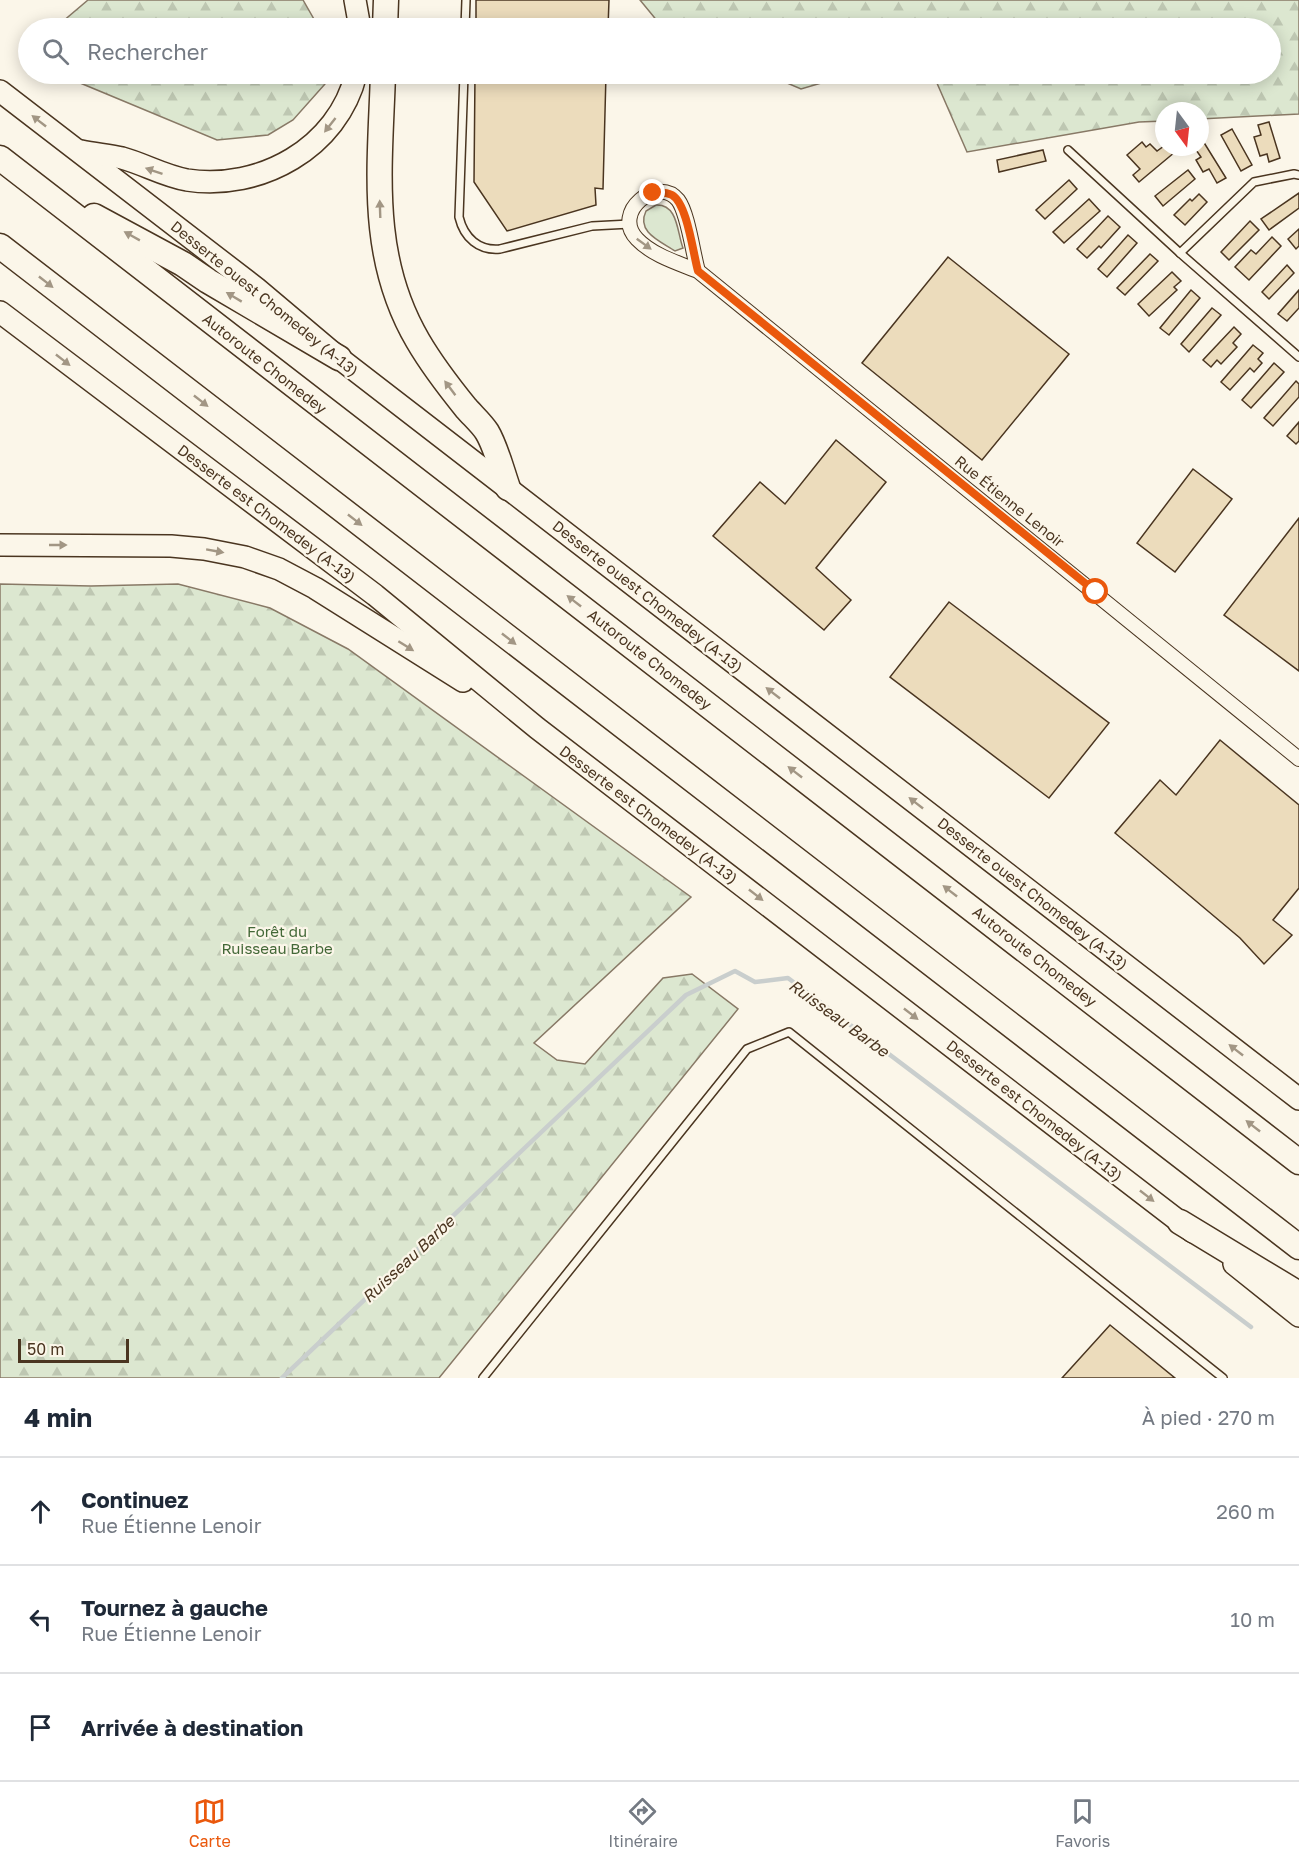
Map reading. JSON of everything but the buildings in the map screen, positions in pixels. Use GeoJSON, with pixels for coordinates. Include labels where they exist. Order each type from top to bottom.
{"type":"FeatureCollection","features":[{"type":"Feature","properties":{"kind":"highway"},"geometry":{"type":"LineString","coordinates":[[385,18],[386,0]]}},
{"type":"Feature","properties":{"kind":"highway"},"geometry":{"type":"LineString","coordinates":[[383,84],[379,209],[382,238],[392,280],[400,305],[426,354],[488,433],[508,488]]}},
{"type":"Feature","properties":{"kind":"highway","name":"Autoroute Chomedey"},"geometry":{"type":"LineString","coordinates":[[0,158],[1299,1162]]}},
{"type":"Feature","properties":{"kind":"highway"},"geometry":{"type":"LineString","coordinates":[[29,180],[183,264],[339,358]]}},
{"type":"Feature","properties":{"kind":"highway"},"geometry":{"type":"LineString","coordinates":[[0,246],[1299,1247]]}},
{"type":"Feature","properties":{"kind":"highway"},"geometry":{"type":"LineString","coordinates":[[1180,1222],[1299,1294]]}},
{"type":"Feature","properties":{"kind":"main road"},"geometry":{"type":"LineString","coordinates":[[355,0],[358,18]]}},
{"type":"Feature","properties":{"kind":"main road"},"geometry":{"type":"LineString","coordinates":[[78,151],[123,158],[153,171],[185,180],[214,182],[259,175],[285,164],[320,138],[344,104],[352,84]]}},
{"type":"Feature","properties":{"kind":"main road","name":"Desserte ouest Chomedey (A-13)"},"geometry":{"type":"LineString","coordinates":[[0,91],[256,288],[339,358],[1299,1099]]}},
{"type":"Feature","properties":{"kind":"main road","name":"Desserte est Chomedey (A-13)"},"geometry":{"type":"LineString","coordinates":[[0,312],[357,580],[537,728],[1299,1316]]}},
{"type":"Feature","properties":{"kind":"main road"},"geometry":{"type":"LineString","coordinates":[[0,544],[185,546],[225,552],[264,564],[315,588],[537,728]]}},
{"type":"Feature","properties":{"kind":"street"},"geometry":{"type":"LineString","coordinates":[[630,224],[633,207],[645,196],[660,192],[672,195],[684,212],[698,271]]}},
{"type":"Feature","properties":{"kind":"street","name":"Rue Étienne Lenoir"},"geometry":{"type":"LineString","coordinates":[[630,224],[633,234],[644,246],[672,261],[698,271],[1299,759]]}},
{"type":"Feature","properties":{"kind":"lane"},"geometry":{"type":"LineString","coordinates":[[465,18],[466,0]]}},
{"type":"Feature","properties":{"kind":"lane"},"geometry":{"type":"LineString","coordinates":[[464,84],[459,217],[461,226],[473,242],[491,250],[500,249],[592,226],[630,224]]}},
{"type":"Feature","properties":{"kind":"lane"},"geometry":{"type":"LineString","coordinates":[[1068,150],[1180,253],[1299,357]]}},
{"type":"Feature","properties":{"kind":"lane"},"geometry":{"type":"LineString","coordinates":[[1180,253],[1254,182],[1299,175]]}},
{"type":"Feature","properties":{"kind":"lane"},"geometry":{"type":"LineString","coordinates":[[483,1378],[747,1049],[789,1032],[1223,1378]]}},
{"type":"Feature","properties":{"kind":"green space"},"geometry":{"type":"Polygon","coordinates":[[[88,0],[303,0],[313,18],[67,18],[88,0]]]}},
{"type":"Feature","properties":{"kind":"green space"},"geometry":{"type":"Polygon","coordinates":[[[640,0],[1299,0],[1299,114],[1209,119],[1209,102],[1155,102],[1155,121],[1139,122],[967,152],[937,84],[1281,84],[1281,18],[655,18],[640,0]]]}},
{"type":"Feature","properties":{"kind":"green space"},"geometry":{"type":"Polygon","coordinates":[[[83,84],[325,84],[293,120],[268,135],[217,140],[83,84]]]}},
{"type":"Feature","properties":{"kind":"green space"},"geometry":{"type":"Polygon","coordinates":[[[789,84],[818,84],[801,89],[789,84]]]}},
{"type":"Feature","properties":{"kind":"green space"},"geometry":{"type":"Polygon","coordinates":[[[656,205],[669,209],[673,214],[683,248],[675,251],[647,230],[644,225],[646,211],[656,205]]]}},
{"type":"Feature","properties":{"kind":"green space","name":"Forêt du Ruisseau Barbe"},"geometry":{"type":"Polygon","coordinates":[[[0,584],[91,586],[178,584],[270,608],[348,649],[691,897],[534,1043],[557,1060],[585,1064],[663,978],[692,974],[738,1009],[439,1378],[0,1378],[0,584]]]}},
{"type":"Feature","properties":{"kind":"waterway","name":"Ruisseau Barbe"},"geometry":{"type":"LineString","coordinates":[[282,1378],[686,995],[735,971],[755,982],[788,978],[1251,1327]]}},
{"type":"Feature","properties":{"kind":"route"},"geometry":{"type":"LineString","coordinates":[[653,193],[672,195],[681,205],[698,271],[1096,592]]}}]}
